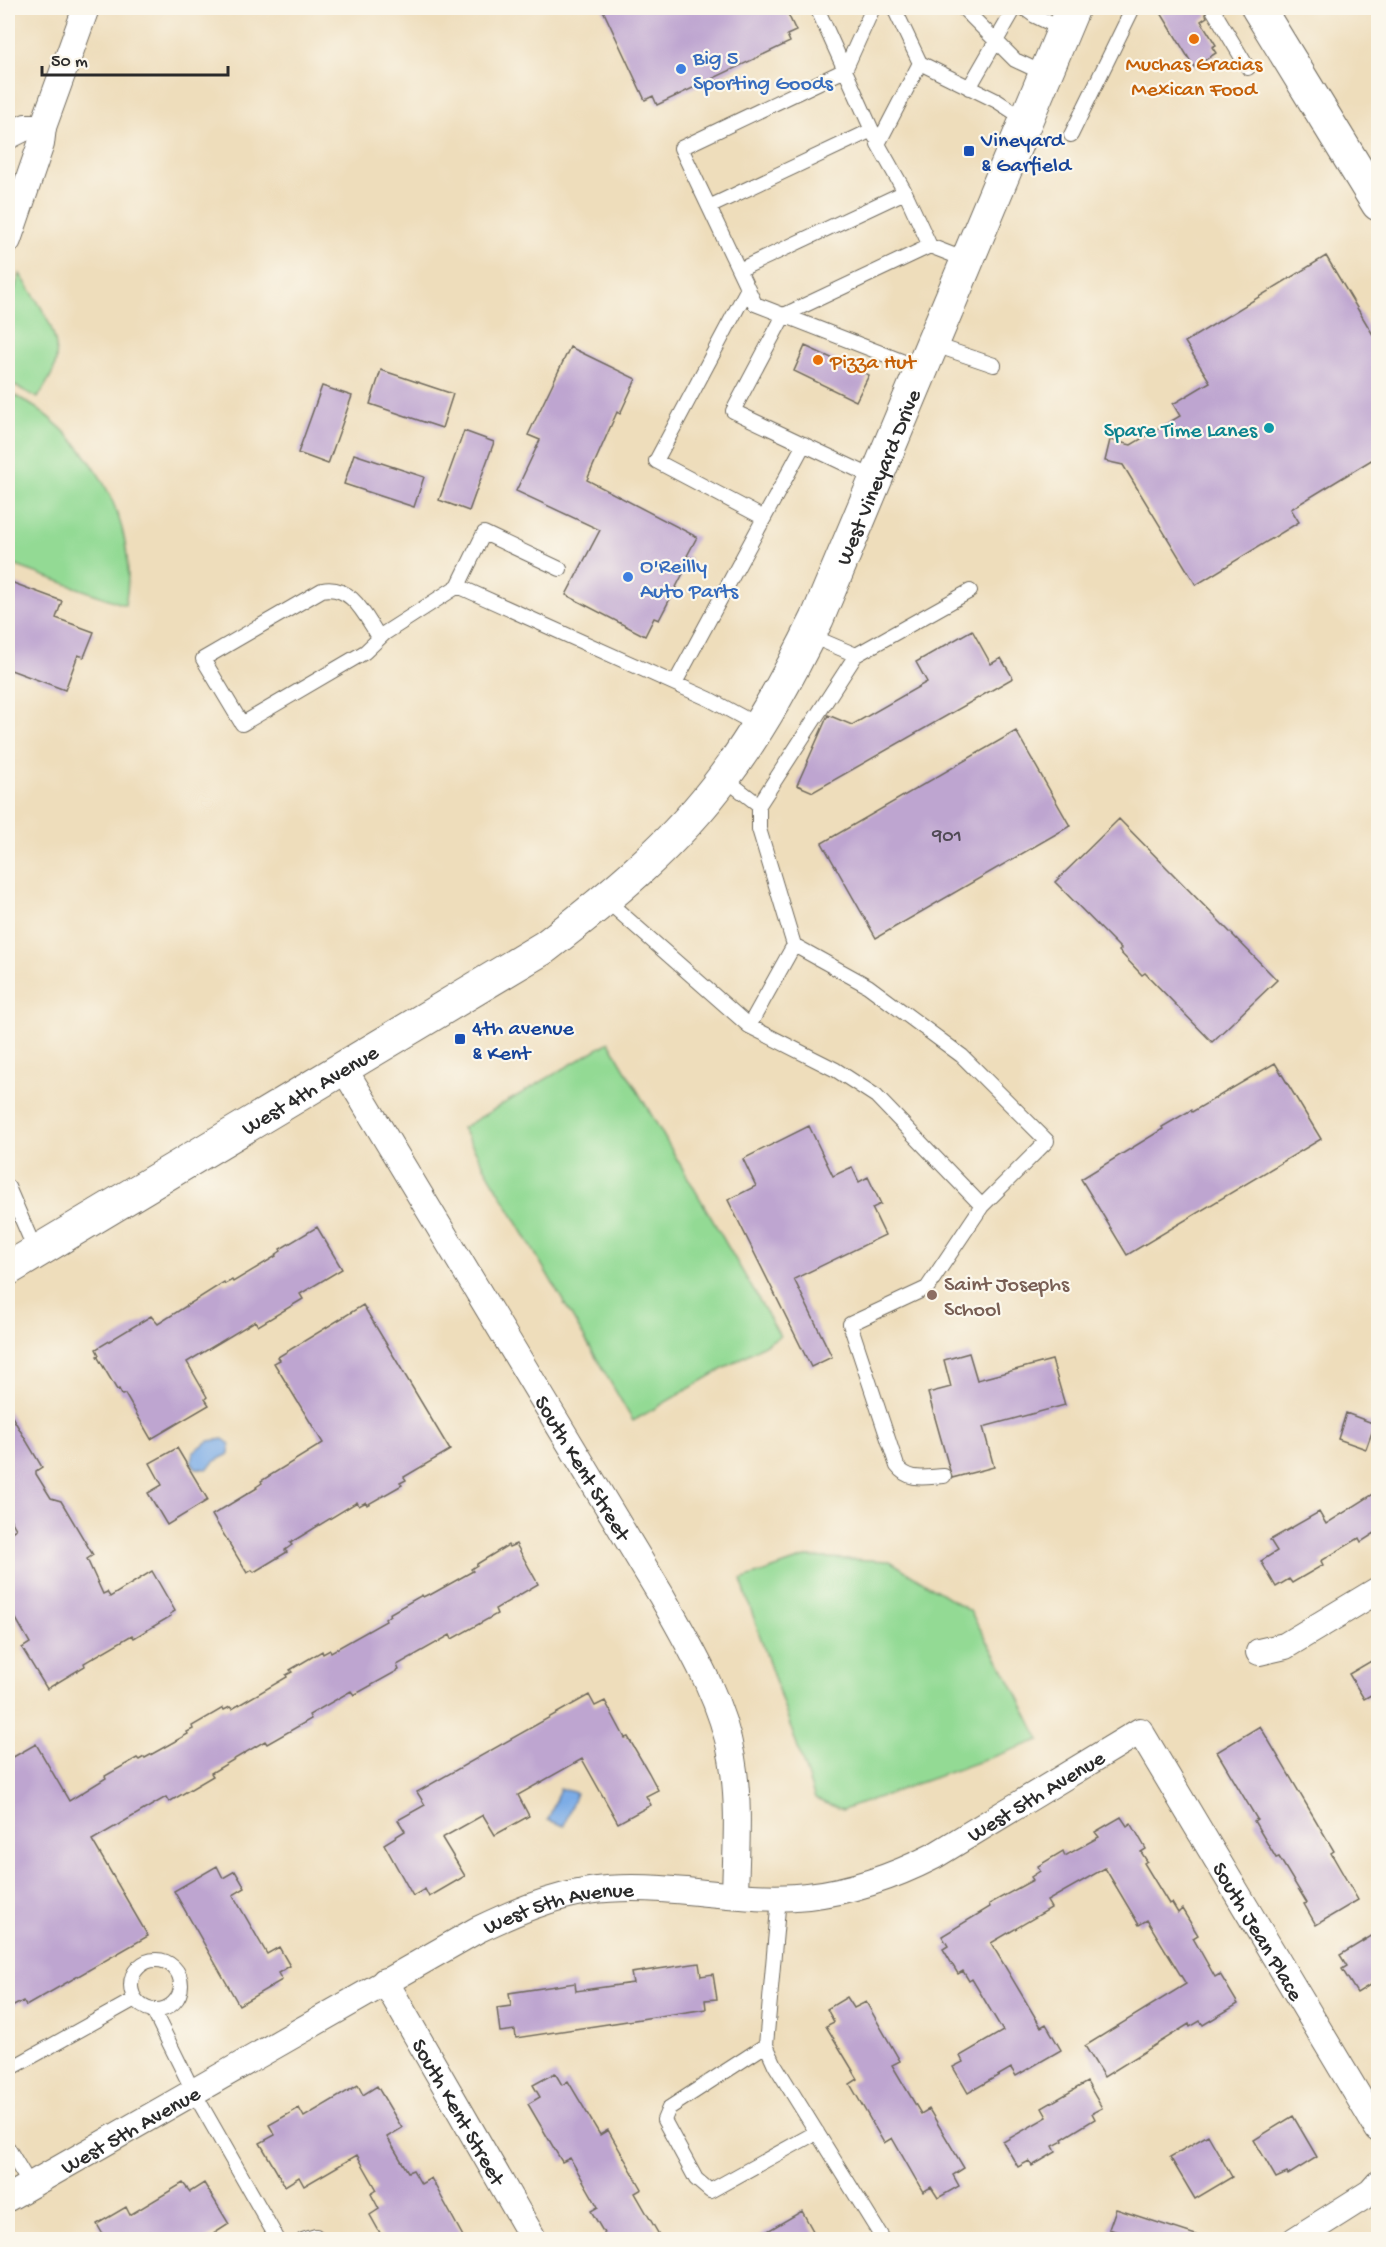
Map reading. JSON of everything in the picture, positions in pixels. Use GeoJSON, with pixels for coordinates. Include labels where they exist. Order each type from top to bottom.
{"type":"FeatureCollection","features":[{"type":"Feature","properties":{"kind":"main road"},"geometry":{"type":"LineString","coordinates":[[1258,8],[1378,204]]}},
{"type":"Feature","properties":{"kind":"main road","name":"West Vineyard Drive"},"geometry":{"type":"LineString","coordinates":[[606,900],[678,832],[724,778],[780,691],[809,635],[1069,19]]}},
{"type":"Feature","properties":{"kind":"main road","name":"West 4th Avenue"},"geometry":{"type":"LineString","coordinates":[[8,1269],[535,954],[606,900]]}},
{"type":"Feature","properties":{"kind":"street"},"geometry":{"type":"LineString","coordinates":[[8,240],[40,144],[43,128],[86,8]]}},
{"type":"Feature","properties":{"kind":"street"},"geometry":{"type":"LineString","coordinates":[[8,136],[26,127],[43,128]]}},
{"type":"Feature","properties":{"kind":"street","name":"South Kent Street"},"geometry":{"type":"LineString","coordinates":[[344,1069],[661,1595],[707,1678],[721,1716],[732,1757],[737,1803],[735,1895]]}},
{"type":"Feature","properties":{"kind":"street"},"geometry":{"type":"LineString","coordinates":[[1260,1652],[1285,1646],[1378,1590]]}},
{"type":"Feature","properties":{"kind":"street","name":"West 5th Avenue"},"geometry":{"type":"LineString","coordinates":[[8,2198],[477,1930],[516,1911],[551,1899],[589,1891],[655,1887],[779,1897],[807,1896],[840,1890],[906,1870],[944,1850],[1140,1731]]}},
{"type":"Feature","properties":{"kind":"street","name":"South Jean Place"},"geometry":{"type":"LineString","coordinates":[[1140,1731],[1378,2129]]}},
{"type":"Feature","properties":{"kind":"street","name":"South Kent Street"},"geometry":{"type":"LineString","coordinates":[[385,1982],[534,2240]]}},
{"type":"Feature","properties":{"kind":"street"},"geometry":{"type":"LineString","coordinates":[[1295,2240],[1371,2192],[1378,2184]]}},
{"type":"Feature","properties":{"kind":"lane"},"geometry":{"type":"LineString","coordinates":[[817,8],[878,144],[930,246],[966,260]]}},
{"type":"Feature","properties":{"kind":"lane"},"geometry":{"type":"LineString","coordinates":[[873,8],[845,70],[681,148],[756,304],[784,315],[927,356],[994,365]]}},
{"type":"Feature","properties":{"kind":"lane"},"geometry":{"type":"LineString","coordinates":[[896,8],[920,63],[1026,120]]}},
{"type":"Feature","properties":{"kind":"lane"},"geometry":{"type":"LineString","coordinates":[[963,8],[1015,60],[1045,74]]}},
{"type":"Feature","properties":{"kind":"lane"},"geometry":{"type":"LineString","coordinates":[[969,88],[997,42],[1014,8]]}},
{"type":"Feature","properties":{"kind":"lane"},"geometry":{"type":"LineString","coordinates":[[1024,8],[1035,16],[1069,19]]}},
{"type":"Feature","properties":{"kind":"lane"},"geometry":{"type":"LineString","coordinates":[[1071,135],[1133,8]]}},
{"type":"Feature","properties":{"kind":"lane"},"geometry":{"type":"LineString","coordinates":[[1212,8],[1248,68]]}},
{"type":"Feature","properties":{"kind":"lane"},"geometry":{"type":"LineString","coordinates":[[878,144],[920,63]]}},
{"type":"Feature","properties":{"kind":"lane"},"geometry":{"type":"LineString","coordinates":[[709,207],[872,130]]}},
{"type":"Feature","properties":{"kind":"lane"},"geometry":{"type":"LineString","coordinates":[[739,270],[904,192]]}},
{"type":"Feature","properties":{"kind":"lane"},"geometry":{"type":"LineString","coordinates":[[875,478],[733,411],[784,315],[930,246]]}},
{"type":"Feature","properties":{"kind":"lane"},"geometry":{"type":"LineString","coordinates":[[748,288],[656,461],[764,518]]}},
{"type":"Feature","properties":{"kind":"lane"},"geometry":{"type":"LineString","coordinates":[[675,683],[804,444]]}},
{"type":"Feature","properties":{"kind":"lane"},"geometry":{"type":"LineString","coordinates":[[379,638],[351,598],[333,588],[322,590],[203,659],[242,724],[365,652],[379,638],[458,586],[484,533],[560,569]]}},
{"type":"Feature","properties":{"kind":"lane"},"geometry":{"type":"LineString","coordinates":[[458,586],[675,683],[759,726]]}},
{"type":"Feature","properties":{"kind":"lane"},"geometry":{"type":"LineString","coordinates":[[944,1476],[912,1478],[897,1466],[850,1324],[927,1288],[982,1206],[1047,1141],[962,1056],[868,986],[794,945],[759,829],[759,805],[856,655],[970,591]]}},
{"type":"Feature","properties":{"kind":"lane"},"geometry":{"type":"LineString","coordinates":[[809,635],[856,655]]}},
{"type":"Feature","properties":{"kind":"lane"},"geometry":{"type":"LineString","coordinates":[[724,778],[759,805]]}},
{"type":"Feature","properties":{"kind":"lane"},"geometry":{"type":"LineString","coordinates":[[606,900],[749,1026],[836,1070],[876,1096],[982,1206]]}},
{"type":"Feature","properties":{"kind":"lane"},"geometry":{"type":"LineString","coordinates":[[749,1026],[794,945]]}},
{"type":"Feature","properties":{"kind":"lane"},"geometry":{"type":"LineString","coordinates":[[8,1187],[36,1252]]}},
{"type":"Feature","properties":{"kind":"lane"},"geometry":{"type":"LineString","coordinates":[[779,1897],[766,2045],[775,2065],[884,2239]]}},
{"type":"Feature","properties":{"kind":"lane"},"geometry":{"type":"LineString","coordinates":[[154,1959],[170,1964],[180,1977],[180,1994],[170,2007],[153,2010],[145,2008],[135,1999],[130,1988],[131,1980],[139,1965],[154,1959]]}},
{"type":"Feature","properties":{"kind":"lane"},"geometry":{"type":"LineString","coordinates":[[8,2070],[135,1999]]}},
{"type":"Feature","properties":{"kind":"lane"},"geometry":{"type":"LineString","coordinates":[[153,2010],[193,2091],[278,2240]]}},
{"type":"Feature","properties":{"kind":"lane"},"geometry":{"type":"LineString","coordinates":[[766,2045],[669,2108],[664,2120],[696,2179],[710,2191],[817,2132]]}},
{"type":"Feature","properties":{"kind":"lane"},"geometry":{"type":"LineString","coordinates":[[8,2148],[30,2185]]}},
{"type":"Feature","properties":{"kind":"lane"},"geometry":{"type":"LineString","coordinates":[[303,2240],[316,2236],[320,2240]]}},
{"type":"Feature","properties":{"kind":"green space"},"geometry":{"type":"Polygon","coordinates":[[[20,274],[48,319],[56,344],[54,369],[38,398],[8,382],[8,308],[20,274]]]}},
{"type":"Feature","properties":{"kind":"green space"},"geometry":{"type":"Polygon","coordinates":[[[8,392],[36,408],[61,428],[102,480],[116,509],[125,540],[128,573],[125,605],[8,563],[8,392]]]}},
{"type":"Feature","properties":{"kind":"green space"},"geometry":{"type":"Polygon","coordinates":[[[609,1042],[780,1336],[633,1421],[462,1128],[609,1042]]]}},
{"type":"Feature","properties":{"kind":"green space"},"geometry":{"type":"Polygon","coordinates":[[[807,1557],[890,1561],[970,1611],[1011,1682],[1040,1740],[843,1810],[815,1799],[741,1580],[807,1557]]]}},
{"type":"Feature","properties":{"kind":"water"},"geometry":{"type":"Polygon","coordinates":[[[223,1439],[230,1444],[229,1454],[215,1461],[207,1469],[196,1468],[191,1462],[193,1452],[209,1441],[223,1439]]]}},
{"type":"Feature","properties":{"kind":"water"},"geometry":{"type":"Polygon","coordinates":[[[560,1788],[576,1793],[564,1826],[548,1820],[560,1788]]]}},
{"type":"Feature","properties":{"kind":"building","name":"Big 5 Sporting Goods"},"geometry":{"type":"Polygon","coordinates":[[[602,8],[785,8],[796,31],[787,35],[790,42],[657,105],[653,96],[645,100],[602,8]]]}},
{"type":"Feature","properties":{"kind":"building","name":"Muchas Gracias Mexican Food"},"geometry":{"type":"Polygon","coordinates":[[[1158,8],[1203,8],[1207,17],[1201,21],[1216,45],[1212,47],[1216,53],[1194,67],[1158,8]]]}},
{"type":"Feature","properties":{"kind":"building","name":"Spare Time Lanes"},"geometry":{"type":"Polygon","coordinates":[[[1326,256],[1378,343],[1378,456],[1291,509],[1299,522],[1196,585],[1123,465],[1105,461],[1110,440],[1131,445],[1180,416],[1173,404],[1210,382],[1185,342],[1326,256]]]}},
{"type":"Feature","properties":{"kind":"building","name":"Pizza Hut"},"geometry":{"type":"Polygon","coordinates":[[[805,346],[869,375],[856,401],[794,371],[805,346]]]}},
{"type":"Feature","properties":{"kind":"building"},"geometry":{"type":"Polygon","coordinates":[[[570,347],[636,379],[620,414],[617,412],[587,480],[697,537],[687,556],[691,558],[659,620],[654,618],[645,636],[566,595],[600,530],[516,491],[540,440],[528,435],[570,347]]]}},
{"type":"Feature","properties":{"kind":"building"},"geometry":{"type":"Polygon","coordinates":[[[381,370],[453,394],[442,428],[370,404],[381,370]]]}},
{"type":"Feature","properties":{"kind":"building"},"geometry":{"type":"Polygon","coordinates":[[[322,386],[352,396],[328,464],[298,453],[322,386]]]}},
{"type":"Feature","properties":{"kind":"building"},"geometry":{"type":"Polygon","coordinates":[[[464,431],[494,442],[469,511],[439,500],[464,431]]]}},
{"type":"Feature","properties":{"kind":"building"},"geometry":{"type":"Polygon","coordinates":[[[354,454],[424,477],[414,507],[344,484],[354,454]]]}},
{"type":"Feature","properties":{"kind":"building"},"geometry":{"type":"Polygon","coordinates":[[[8,581],[62,601],[56,618],[94,632],[84,657],[78,655],[65,690],[8,669],[8,581]]]}},
{"type":"Feature","properties":{"kind":"building"},"geometry":{"type":"Polygon","coordinates":[[[972,630],[991,664],[1001,658],[1013,678],[813,792],[797,785],[828,715],[852,725],[927,682],[916,662],[972,630]]]}},
{"type":"Feature","properties":{"kind":"building"},"geometry":{"type":"Polygon","coordinates":[[[1016,731],[1070,826],[876,938],[822,843],[1016,731]]]}},
{"type":"Feature","properties":{"kind":"building"},"geometry":{"type":"Polygon","coordinates":[[[1119,819],[1277,980],[1212,1042],[1145,973],[1142,975],[1119,951],[1121,949],[1055,882],[1119,819]]]}},
{"type":"Feature","properties":{"kind":"building"},"geometry":{"type":"Polygon","coordinates":[[[1275,1063],[1321,1139],[1127,1255],[1081,1179],[1163,1129],[1162,1127],[1275,1063]]]}},
{"type":"Feature","properties":{"kind":"building"},"geometry":{"type":"Polygon","coordinates":[[[809,1126],[833,1176],[852,1167],[859,1182],[868,1177],[881,1204],[872,1208],[885,1235],[794,1279],[832,1357],[811,1367],[728,1200],[756,1186],[743,1159],[809,1126]]]}},
{"type":"Feature","properties":{"kind":"building"},"geometry":{"type":"Polygon","coordinates":[[[317,1227],[342,1269],[300,1294],[303,1299],[258,1326],[255,1321],[187,1362],[207,1397],[205,1399],[209,1405],[151,1439],[125,1394],[122,1395],[119,1389],[117,1390],[97,1356],[99,1355],[96,1349],[151,1316],[158,1324],[224,1282],[225,1284],[232,1280],[233,1282],[276,1256],[281,1251],[280,1249],[317,1227]]]}},
{"type":"Feature","properties":{"kind":"building"},"geometry":{"type":"Polygon","coordinates":[[[363,1305],[450,1450],[404,1477],[406,1480],[400,1483],[402,1485],[367,1505],[366,1502],[359,1506],[357,1502],[290,1543],[292,1545],[285,1550],[287,1552],[254,1572],[252,1570],[247,1573],[212,1515],[257,1488],[262,1483],[261,1481],[323,1443],[274,1363],[280,1360],[278,1357],[363,1305]]]}},
{"type":"Feature","properties":{"kind":"building"},"geometry":{"type":"Polygon","coordinates":[[[969,1353],[977,1380],[1052,1360],[1065,1405],[983,1427],[994,1467],[952,1478],[928,1393],[951,1387],[944,1360],[969,1353]]]}},
{"type":"Feature","properties":{"kind":"building"},"geometry":{"type":"Polygon","coordinates":[[[8,1410],[42,1467],[36,1471],[36,1474],[51,1498],[61,1501],[93,1555],[87,1559],[103,1594],[107,1592],[110,1597],[152,1571],[175,1611],[170,1614],[171,1616],[134,1638],[132,1635],[84,1663],[85,1666],[47,1689],[22,1648],[30,1643],[8,1605],[8,1534],[16,1529],[8,1515],[8,1410]]]}},
{"type":"Feature","properties":{"kind":"building"},"geometry":{"type":"Polygon","coordinates":[[[1346,1413],[1375,1424],[1366,1449],[1338,1439],[1346,1413]]]}},
{"type":"Feature","properties":{"kind":"building"},"geometry":{"type":"Polygon","coordinates":[[[177,1448],[208,1500],[167,1525],[148,1493],[162,1485],[150,1463],[177,1448]]]}},
{"type":"Feature","properties":{"kind":"building"},"geometry":{"type":"Polygon","coordinates":[[[1378,1491],[1378,1531],[1361,1542],[1359,1538],[1321,1561],[1323,1565],[1292,1583],[1289,1579],[1276,1587],[1261,1561],[1277,1551],[1270,1540],[1319,1512],[1326,1524],[1378,1491]]]}},
{"type":"Feature","properties":{"kind":"building"},"geometry":{"type":"Polygon","coordinates":[[[516,1544],[538,1584],[495,1609],[497,1614],[452,1639],[450,1635],[397,1665],[399,1670],[354,1695],[351,1691],[309,1715],[311,1719],[267,1744],[265,1741],[211,1773],[213,1776],[169,1802],[166,1797],[92,1840],[148,1936],[26,2006],[23,2001],[8,2009],[8,1760],[36,1744],[69,1801],[106,1778],[105,1776],[137,1758],[139,1760],[145,1758],[188,1734],[187,1732],[193,1729],[192,1726],[223,1708],[224,1710],[230,1707],[232,1709],[287,1677],[286,1675],[292,1672],[290,1670],[322,1651],[323,1654],[330,1650],[331,1652],[386,1621],[389,1614],[422,1595],[423,1597],[430,1595],[473,1571],[471,1569],[477,1564],[508,1545],[509,1547],[516,1544]]]}},
{"type":"Feature","properties":{"kind":"building"},"geometry":{"type":"Polygon","coordinates":[[[1378,1657],[1378,1691],[1364,1699],[1349,1674],[1378,1657]]]}},
{"type":"Feature","properties":{"kind":"building"},"geometry":{"type":"Polygon","coordinates":[[[589,1695],[595,1706],[605,1701],[625,1738],[628,1737],[649,1773],[658,1790],[646,1796],[651,1805],[618,1823],[582,1759],[518,1795],[529,1816],[495,1835],[483,1815],[442,1838],[465,1876],[429,1897],[425,1889],[413,1896],[384,1844],[405,1831],[398,1820],[425,1805],[417,1792],[589,1695]]]}},
{"type":"Feature","properties":{"kind":"building"},"geometry":{"type":"Polygon","coordinates":[[[1260,1726],[1334,1851],[1331,1853],[1358,1900],[1316,1925],[1304,1904],[1307,1903],[1279,1857],[1276,1858],[1254,1821],[1257,1819],[1217,1752],[1260,1726]]]}},
{"type":"Feature","properties":{"kind":"building"},"geometry":{"type":"Polygon","coordinates":[[[1121,1817],[1127,1826],[1131,1823],[1146,1849],[1141,1852],[1147,1861],[1144,1863],[1169,1904],[1172,1903],[1178,1913],[1182,1909],[1198,1935],[1193,1938],[1215,1977],[1220,1974],[1238,2004],[1203,2025],[1200,2021],[1190,2027],[1189,2024],[1104,2077],[1085,2046],[1186,1984],[1147,1920],[1139,1925],[1105,1868],[1047,1901],[1051,1908],[991,1943],[1041,2027],[1046,2024],[1061,2050],[1016,2076],[1011,2068],[968,2093],[953,2067],[963,2062],[960,2056],[1003,2031],[972,1979],[969,1981],[963,1971],[958,1974],[943,1949],[948,1946],[942,1936],[990,1907],[989,1904],[1033,1880],[1031,1877],[1040,1871],[1038,1866],[1063,1851],[1065,1856],[1099,1837],[1095,1832],[1121,1817]]]}},
{"type":"Feature","properties":{"kind":"building"},"geometry":{"type":"Polygon","coordinates":[[[217,1866],[223,1878],[235,1871],[245,1888],[233,1895],[267,1954],[279,1947],[290,1966],[278,1973],[282,1980],[239,2005],[174,1891],[217,1866]]]}},
{"type":"Feature","properties":{"kind":"building"},"geometry":{"type":"Polygon","coordinates":[[[1378,1932],[1378,1980],[1357,1993],[1342,1969],[1347,1966],[1340,1955],[1378,1932]]]}},
{"type":"Feature","properties":{"kind":"building"},"geometry":{"type":"Polygon","coordinates":[[[699,1963],[701,1976],[713,1974],[717,1999],[705,2000],[706,2009],[516,2038],[515,2030],[500,2032],[497,2008],[511,2006],[509,1993],[575,1983],[576,1991],[633,1983],[631,1973],[699,1963]]]}},
{"type":"Feature","properties":{"kind":"building"},"geometry":{"type":"Polygon","coordinates":[[[847,1997],[854,2008],[866,2002],[900,2061],[892,2065],[921,2114],[929,2109],[964,2168],[953,2175],[959,2186],[938,2198],[931,2187],[923,2192],[892,2138],[884,2143],[850,2084],[858,2079],[826,2026],[834,2022],[827,2009],[847,1997]]]}},
{"type":"Feature","properties":{"kind":"building"},"geometry":{"type":"Polygon","coordinates":[[[555,2073],[562,2085],[568,2081],[600,2135],[608,2130],[642,2189],[635,2193],[662,2240],[608,2240],[591,2211],[598,2207],[570,2158],[562,2162],[528,2104],[540,2097],[533,2085],[555,2073]]]}},
{"type":"Feature","properties":{"kind":"building"},"geometry":{"type":"Polygon","coordinates":[[[1087,2082],[1102,2108],[1092,2113],[1095,2119],[1053,2146],[1056,2152],[1032,2166],[1029,2161],[1018,2167],[1003,2142],[1047,2117],[1042,2108],[1087,2082]]]}},
{"type":"Feature","properties":{"kind":"building"},"geometry":{"type":"Polygon","coordinates":[[[358,2085],[363,2095],[377,2086],[402,2128],[387,2137],[408,2172],[413,2170],[421,2184],[431,2178],[465,2240],[384,2240],[370,2215],[379,2209],[371,2194],[377,2190],[357,2155],[304,2186],[299,2177],[285,2186],[260,2143],[275,2135],[269,2125],[299,2108],[304,2117],[358,2085]]]}},
{"type":"Feature","properties":{"kind":"building"},"geometry":{"type":"Polygon","coordinates":[[[1293,2116],[1317,2157],[1288,2175],[1287,2173],[1276,2178],[1254,2140],[1293,2116]]]}},
{"type":"Feature","properties":{"kind":"building"},"geometry":{"type":"Polygon","coordinates":[[[1208,2135],[1232,2177],[1195,2199],[1170,2157],[1208,2135]]]}},
{"type":"Feature","properties":{"kind":"building"},"geometry":{"type":"Polygon","coordinates":[[[183,2183],[190,2192],[204,2183],[229,2224],[204,2240],[106,2240],[97,2224],[126,2207],[130,2215],[183,2183]]]}},
{"type":"Feature","properties":{"kind":"building"},"geometry":{"type":"Polygon","coordinates":[[[1116,2209],[1196,2235],[1196,2240],[1119,2240],[1121,2233],[1109,2229],[1116,2209]]]}},
{"type":"Feature","properties":{"kind":"building"},"geometry":{"type":"Polygon","coordinates":[[[802,2211],[818,2240],[752,2240],[802,2211]]]}},
{"type":"Feature","properties":{"kind":"place","name":"Muchas Gracias Mexican Food"},"geometry":{"type":"Point","coordinates":[1194,39]}},
{"type":"Feature","properties":{"kind":"place","name":"Big 5 Sporting Goods"},"geometry":{"type":"Point","coordinates":[681,69]}},
{"type":"Feature","properties":{"kind":"place","name":"Vineyard & Garfield"},"geometry":{"type":"Point","coordinates":[969,151]}},
{"type":"Feature","properties":{"kind":"place","name":"Pizza Hut"},"geometry":{"type":"Point","coordinates":[818,360]}},
{"type":"Feature","properties":{"kind":"place","name":"Spare Time Lanes"},"geometry":{"type":"Point","coordinates":[1269,428]}},
{"type":"Feature","properties":{"kind":"place","name":"O'Reilly Auto Parts"},"geometry":{"type":"Point","coordinates":[628,577]}},
{"type":"Feature","properties":{"kind":"place","name":"4th avenue & Kent"},"geometry":{"type":"Point","coordinates":[460,1039]}},
{"type":"Feature","properties":{"kind":"place","name":"Saint Josephs School"},"geometry":{"type":"Point","coordinates":[932,1295]}}]}
